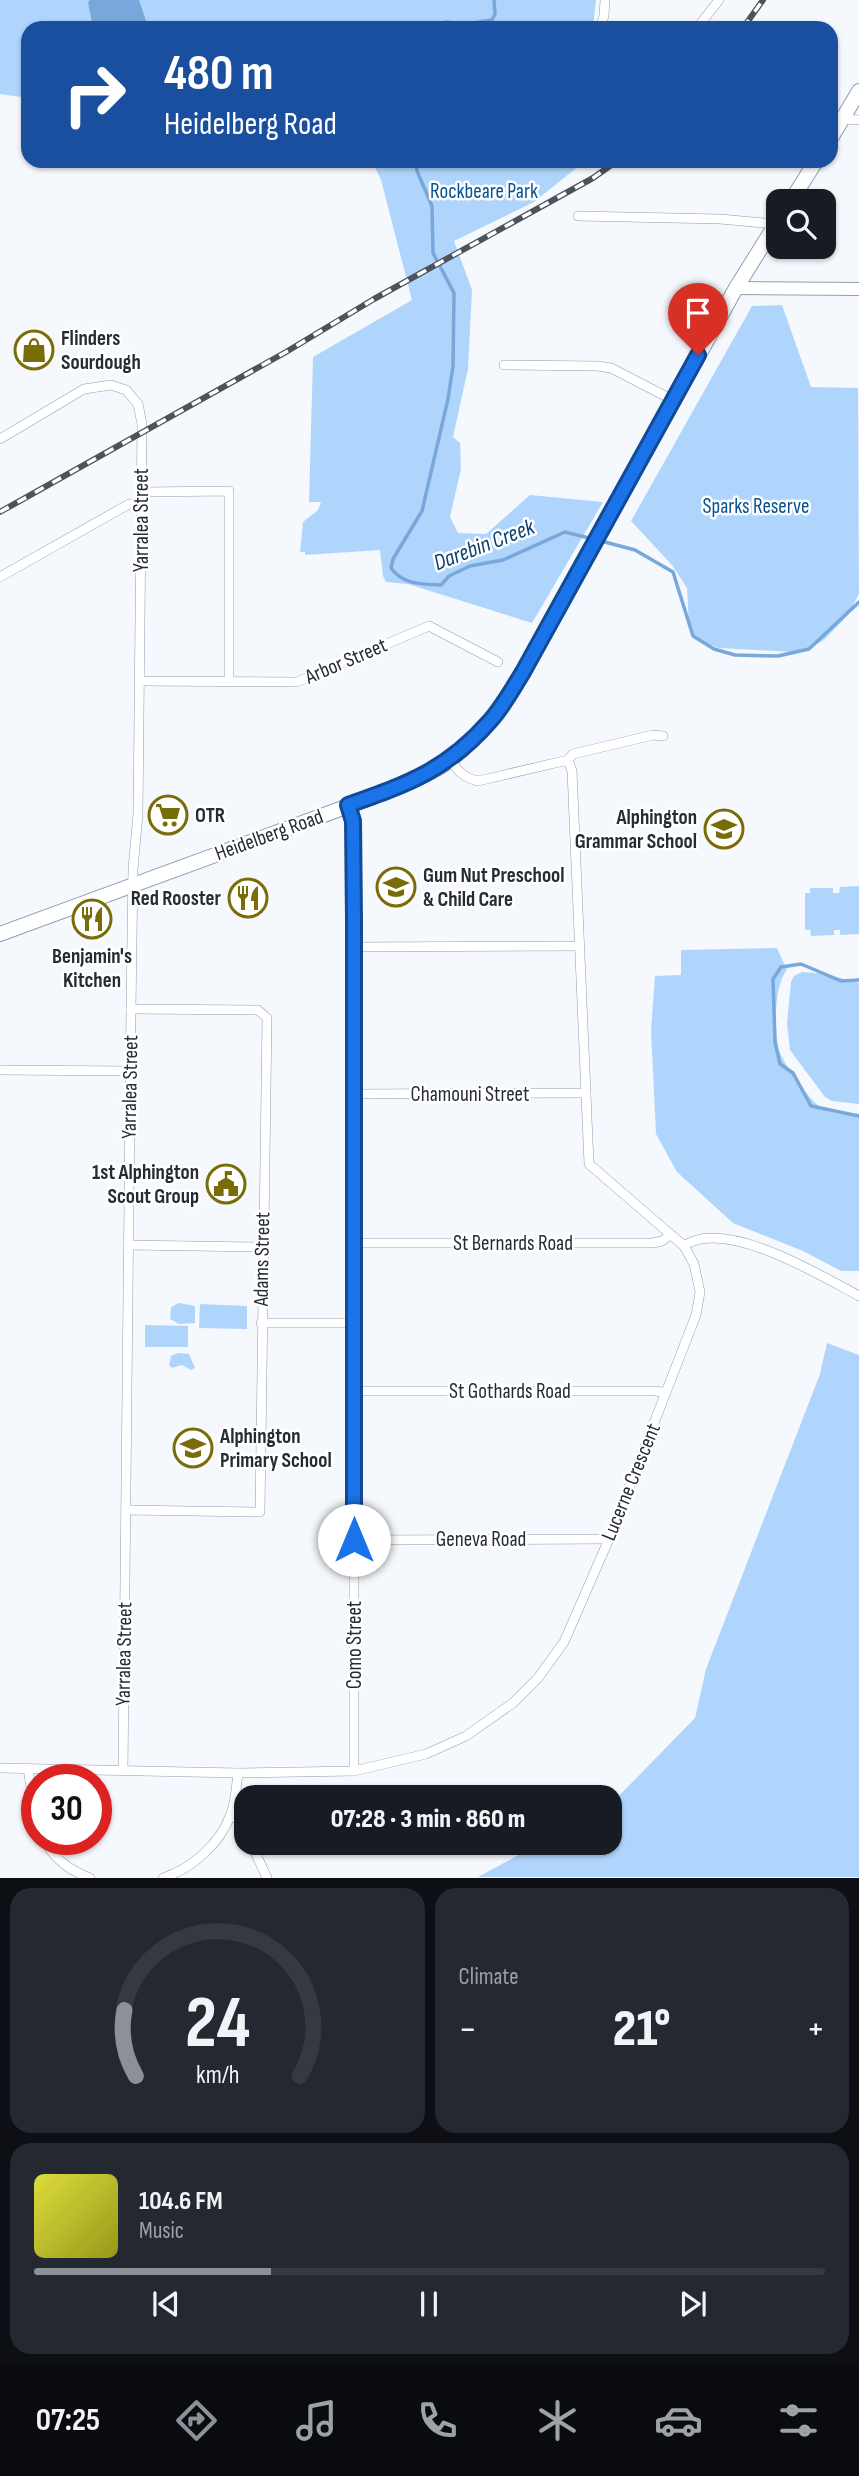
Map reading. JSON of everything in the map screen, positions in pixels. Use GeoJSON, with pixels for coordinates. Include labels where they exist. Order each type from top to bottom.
{"type":"FeatureCollection","features":[{"type":"Feature","properties":{"kind":"main road"},"geometry":{"type":"LineString","coordinates":[[838,127],[859,91]]}},
{"type":"Feature","properties":{"kind":"main road"},"geometry":{"type":"LineString","coordinates":[[798,189],[812,168]]}},
{"type":"Feature","properties":{"kind":"main road","name":"Heidelberg Road"},"geometry":{"type":"LineString","coordinates":[[0,934],[415,780],[450,760],[491,720],[523,672],[590,555],[673,400],[766,240]]}},
{"type":"Feature","properties":{"kind":"street"},"geometry":{"type":"LineString","coordinates":[[602,21],[605,0]]}},
{"type":"Feature","properties":{"kind":"street"},"geometry":{"type":"LineString","coordinates":[[702,21],[719,0]]}},
{"type":"Feature","properties":{"kind":"street"},"geometry":{"type":"LineString","coordinates":[[843,119],[859,120]]}},
{"type":"Feature","properties":{"kind":"street"},"geometry":{"type":"LineString","coordinates":[[578,216],[766,222]]}},
{"type":"Feature","properties":{"kind":"street"},"geometry":{"type":"LineString","coordinates":[[736,288],[859,289]]}},
{"type":"Feature","properties":{"kind":"street"},"geometry":{"type":"LineString","coordinates":[[504,365],[611,368],[673,400]]}},
{"type":"Feature","properties":{"kind":"street","name":"Yarralea Street"},"geometry":{"type":"LineString","coordinates":[[0,439],[85,389],[116,386],[126,390],[138,404],[142,424],[138,814],[133,886],[130,1071],[123,1771]]}},
{"type":"Feature","properties":{"kind":"street"},"geometry":{"type":"LineString","coordinates":[[142,492],[229,491],[229,682]]}},
{"type":"Feature","properties":{"kind":"street"},"geometry":{"type":"LineString","coordinates":[[0,577],[129,504],[142,503]]}},
{"type":"Feature","properties":{"kind":"street","name":"Arbor Street"},"geometry":{"type":"LineString","coordinates":[[140,681],[302,680],[429,626],[498,662]]}},
{"type":"Feature","properties":{"kind":"street"},"geometry":{"type":"LineString","coordinates":[[450,760],[457,771],[478,781],[568,760],[573,754],[653,735],[663,736]]}},
{"type":"Feature","properties":{"kind":"street","name":"Lucerne Crescent"},"geometry":{"type":"LineString","coordinates":[[112,1771],[238,1773],[354,1771],[426,1754],[466,1736],[513,1703],[538,1678],[564,1642],[609,1539],[666,1393],[696,1315],[700,1292],[694,1264],[684,1247],[589,1164],[572,771],[568,760]]}},
{"type":"Feature","properties":{"kind":"street","name":"Como Street"},"geometry":{"type":"LineString","coordinates":[[348,805],[353,821],[354,947],[354,1771]]}},
{"type":"Feature","properties":{"kind":"street"},"geometry":{"type":"LineString","coordinates":[[354,947],[579,946]]}},
{"type":"Feature","properties":{"kind":"street","name":"Adams Street"},"geometry":{"type":"LineString","coordinates":[[126,1510],[260,1512],[267,1018],[258,1010],[131,1009]]}},
{"type":"Feature","properties":{"kind":"street"},"geometry":{"type":"LineString","coordinates":[[0,1070],[130,1071]]}},
{"type":"Feature","properties":{"kind":"street","name":"Chamouni Street"},"geometry":{"type":"LineString","coordinates":[[354,1094],[586,1093]]}},
{"type":"Feature","properties":{"kind":"street","name":"St Bernards Road"},"geometry":{"type":"LineString","coordinates":[[355,1243],[653,1243],[670,1235]]}},
{"type":"Feature","properties":{"kind":"street"},"geometry":{"type":"LineString","coordinates":[[684,1247],[701,1237],[722,1237],[739,1241],[803,1267],[859,1296]]}},
{"type":"Feature","properties":{"kind":"street"},"geometry":{"type":"LineString","coordinates":[[129,1245],[262,1247]]}},
{"type":"Feature","properties":{"kind":"street"},"geometry":{"type":"LineString","coordinates":[[261,1323],[354,1324]]}},
{"type":"Feature","properties":{"kind":"street","name":"St Gothards Road"},"geometry":{"type":"LineString","coordinates":[[355,1391],[666,1393]]}},
{"type":"Feature","properties":{"kind":"street","name":"Geneva Road"},"geometry":{"type":"LineString","coordinates":[[354,1540],[609,1539]]}},
{"type":"Feature","properties":{"kind":"street","name":"Lucerne Crescent"},"geometry":{"type":"LineString","coordinates":[[0,1768],[21,1769]]}},
{"type":"Feature","properties":{"kind":"street"},"geometry":{"type":"LineString","coordinates":[[163,1878],[193,1862],[214,1844],[231,1815],[238,1773]]}},
{"type":"Feature","properties":{"kind":"street"},"geometry":{"type":"LineString","coordinates":[[56,1855],[67,1867],[90,1878]]}},
{"type":"Feature","properties":{"kind":"street"},"geometry":{"type":"LineString","coordinates":[[256,1855],[267,1878]]}},
{"type":"Feature","properties":{"kind":"green space"},"geometry":{"type":"Polygon","coordinates":[[[0,0],[596,0],[594,21],[21,21],[21,97],[0,94],[0,0]]]}},
{"type":"Feature","properties":{"kind":"green space","name":"Rockbeare Park"},"geometry":{"type":"Polygon","coordinates":[[[375,168],[576,168],[534,202],[454,241],[472,290],[468,369],[453,437],[460,443],[461,469],[450,517],[458,533],[486,534],[530,495],[603,502],[532,623],[408,584],[386,582],[380,550],[305,555],[305,552],[300,552],[303,522],[318,510],[321,502],[309,502],[313,357],[412,300],[381,180],[375,168]]]}},
{"type":"Feature","properties":{"kind":"green space","name":"Sparks Reserve"},"geometry":{"type":"Polygon","coordinates":[[[782,305],[811,387],[858,388],[859,594],[847,616],[824,640],[806,650],[792,652],[719,648],[700,641],[692,634],[689,626],[687,588],[672,565],[631,521],[752,306],[782,305]]]}},
{"type":"Feature","properties":{"kind":"green space"},"geometry":{"type":"Polygon","coordinates":[[[859,886],[859,934],[840,935],[840,930],[834,930],[834,935],[811,936],[810,930],[805,930],[805,893],[810,893],[810,888],[833,888],[833,893],[839,893],[840,887],[859,886]]]}},
{"type":"Feature","properties":{"kind":"green space"},"geometry":{"type":"Polygon","coordinates":[[[777,948],[787,970],[777,997],[779,1050],[797,1081],[821,1108],[834,1113],[859,1115],[859,1271],[841,1271],[803,1251],[733,1223],[677,1172],[656,1134],[651,1030],[655,976],[681,975],[681,950],[777,948]]]}},
{"type":"Feature","properties":{"kind":"green space"},"geometry":{"type":"Polygon","coordinates":[[[802,972],[826,974],[859,983],[859,1104],[832,1101],[825,1097],[790,1050],[787,1023],[791,982],[794,976],[802,972]]]}},
{"type":"Feature","properties":{"kind":"green space"},"geometry":{"type":"Polygon","coordinates":[[[179,1303],[195,1306],[195,1323],[179,1324],[170,1319],[171,1307],[179,1303]]]}},
{"type":"Feature","properties":{"kind":"green space"},"geometry":{"type":"Polygon","coordinates":[[[200,1304],[247,1306],[247,1329],[199,1328],[200,1304]]]}},
{"type":"Feature","properties":{"kind":"green space"},"geometry":{"type":"Polygon","coordinates":[[[145,1325],[188,1326],[188,1347],[145,1347],[145,1325]]]}},
{"type":"Feature","properties":{"kind":"green space"},"geometry":{"type":"Polygon","coordinates":[[[827,1343],[859,1355],[859,1877],[478,1877],[519,1855],[622,1855],[622,1793],[695,1718],[706,1669],[820,1374],[827,1343]]]}},
{"type":"Feature","properties":{"kind":"green space"},"geometry":{"type":"Polygon","coordinates":[[[178,1353],[189,1354],[195,1368],[191,1370],[182,1365],[172,1368],[169,1365],[171,1356],[178,1353]]]}},
{"type":"Feature","properties":{"kind":"shaded area"},"geometry":{"type":"Polygon","coordinates":[[[139,0],[146,21],[92,21],[88,2],[139,0]]]}},
{"type":"Feature","properties":{"kind":"waterway","name":"Darebin Creek"},"geometry":{"type":"LineString","coordinates":[[486,21],[492,20],[495,14],[494,0]]}},
{"type":"Feature","properties":{"kind":"waterway","name":"Darebin Creek"},"geometry":{"type":"LineString","coordinates":[[417,168],[432,206],[433,253],[454,293],[453,366],[422,511],[393,559],[391,568],[407,581],[441,585],[449,576],[470,566],[503,560],[565,532],[593,539]]}},
{"type":"Feature","properties":{"kind":"waterway","name":"Darebin Creek"},"geometry":{"type":"LineString","coordinates":[[601,541],[635,550],[673,572],[693,636],[714,649],[735,655],[778,656],[809,649],[859,602]]}},
{"type":"Feature","properties":{"kind":"waterway","name":"Darebin Creek"},"geometry":{"type":"LineString","coordinates":[[859,980],[841,981],[801,964],[781,967],[773,979],[775,1042],[780,1064],[793,1073],[811,1106],[859,1116]]}},
{"type":"Feature","properties":{"kind":"railway"},"geometry":{"type":"LineString","coordinates":[[748,21],[763,0]]}},
{"type":"Feature","properties":{"kind":"railway"},"geometry":{"type":"LineString","coordinates":[[0,512],[607,168]]}},
{"type":"Feature","properties":{"kind":"place","name":"Flinders Sourdough"},"geometry":{"type":"Point","coordinates":[34,350]}},
{"type":"Feature","properties":{"kind":"place","name":"OTR"},"geometry":{"type":"Point","coordinates":[168,815]}},
{"type":"Feature","properties":{"kind":"place","name":"Alphington Grammar School"},"geometry":{"type":"Point","coordinates":[724,829]}},
{"type":"Feature","properties":{"kind":"place","name":"Gum Nut Preschool & Child Care"},"geometry":{"type":"Point","coordinates":[396,887]}},
{"type":"Feature","properties":{"kind":"place","name":"Red Rooster"},"geometry":{"type":"Point","coordinates":[248,898]}},
{"type":"Feature","properties":{"kind":"place","name":"Benjamin's Kitchen"},"geometry":{"type":"Point","coordinates":[92,919]}},
{"type":"Feature","properties":{"kind":"place","name":"1st Alphington Scout Group"},"geometry":{"type":"Point","coordinates":[226,1184]}},
{"type":"Feature","properties":{"kind":"place","name":"Alphington Primary School"},"geometry":{"type":"Point","coordinates":[193,1448]}},
{"type":"Feature","properties":{"kind":"route"},"geometry":{"type":"LineString","coordinates":[[354,1540],[354,920],[353,821],[348,805],[415,780],[450,760],[491,720],[523,672],[698,355]]}}]}
